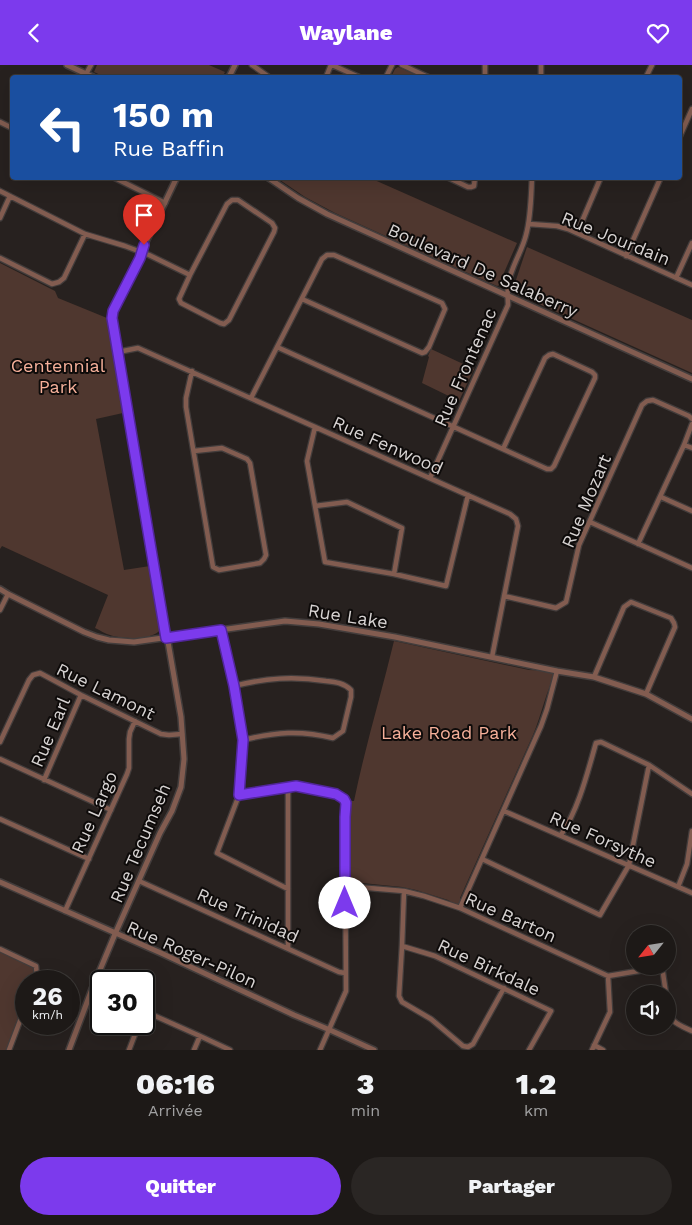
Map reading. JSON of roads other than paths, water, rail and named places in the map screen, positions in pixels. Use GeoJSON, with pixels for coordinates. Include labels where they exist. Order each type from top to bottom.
{"type":"FeatureCollection","features":[{"type":"Feature","properties":{"kind":"street"},"geometry":{"type":"LineString","coordinates":[[68,65],[86,74],[90,65]]}},
{"type":"Feature","properties":{"kind":"street"},"geometry":{"type":"LineString","coordinates":[[252,65],[266,75]]}},
{"type":"Feature","properties":{"kind":"street"},"geometry":{"type":"LineString","coordinates":[[332,65],[354,75]]}},
{"type":"Feature","properties":{"kind":"street"},"geometry":{"type":"LineString","coordinates":[[402,65],[424,75]]}},
{"type":"Feature","properties":{"kind":"street"},"geometry":{"type":"LineString","coordinates":[[682,132],[692,109]]}},
{"type":"Feature","properties":{"kind":"street"},"geometry":{"type":"LineString","coordinates":[[119,180],[165,203]]}},
{"type":"Feature","properties":{"kind":"street","name":"Rue Tecumseh"},"geometry":{"type":"LineString","coordinates":[[100,970],[160,833],[172,811],[181,787],[184,759],[181,717],[112,318],[113,311],[176,180]]}},
{"type":"Feature","properties":{"kind":"street","name":"Boulevard De Salaberry"},"geometry":{"type":"LineString","coordinates":[[271,180],[327,214],[692,379]]}},
{"type":"Feature","properties":{"kind":"street"},"geometry":{"type":"LineString","coordinates":[[453,180],[471,187],[474,185],[475,180]]}},
{"type":"Feature","properties":{"kind":"street","name":"Rue Frontenac"},"geometry":{"type":"LineString","coordinates":[[430,478],[508,305],[508,283],[525,238],[528,224],[532,180]]}},
{"type":"Feature","properties":{"kind":"street"},"geometry":{"type":"LineString","coordinates":[[577,233],[600,180]]}},
{"type":"Feature","properties":{"kind":"street"},"geometry":{"type":"LineString","coordinates":[[626,255],[660,180]]}},
{"type":"Feature","properties":{"kind":"street"},"geometry":{"type":"LineString","coordinates":[[0,191],[85,234],[141,252],[190,275]]}},
{"type":"Feature","properties":{"kind":"street"},"geometry":{"type":"LineString","coordinates":[[0,218],[10,196]]}},
{"type":"Feature","properties":{"kind":"street"},"geometry":{"type":"LineString","coordinates":[[232,200],[238,200],[272,223],[275,228],[229,320],[224,323],[220,323],[182,303],[179,299],[190,275],[227,205],[232,200]]}},
{"type":"Feature","properties":{"kind":"street","name":"Rue Jourdain"},"geometry":{"type":"LineString","coordinates":[[528,224],[560,227],[577,233],[692,285]]}},
{"type":"Feature","properties":{"kind":"street"},"geometry":{"type":"LineString","coordinates":[[0,258],[52,284],[56,283],[64,278],[85,234]]}},
{"type":"Feature","properties":{"kind":"street"},"geometry":{"type":"LineString","coordinates":[[676,278],[692,243]]}},
{"type":"Feature","properties":{"kind":"street"},"geometry":{"type":"LineString","coordinates":[[251,398],[322,259],[328,255],[334,255],[442,303],[446,309],[429,347],[422,353],[302,299]]}},
{"type":"Feature","properties":{"kind":"street"},"geometry":{"type":"LineString","coordinates":[[278,347],[547,469],[551,469],[554,466],[583,405],[595,378],[592,372],[553,354],[545,358],[503,449]]}},
{"type":"Feature","properties":{"kind":"street","name":"Rue Fenwood"},"geometry":{"type":"LineString","coordinates":[[118,352],[138,348],[510,514],[516,519],[518,526],[492,657]]}},
{"type":"Feature","properties":{"kind":"street"},"geometry":{"type":"LineString","coordinates":[[192,371],[186,407],[213,567],[219,570],[260,563],[266,555],[250,463],[247,459],[222,448],[194,451]]}},
{"type":"Feature","properties":{"kind":"street","name":"Rue Mozart"},"geometry":{"type":"LineString","coordinates":[[504,596],[556,608],[566,602],[579,545],[642,405],[652,400],[692,419]]}},
{"type":"Feature","properties":{"kind":"street"},"geometry":{"type":"LineString","coordinates":[[638,544],[661,497],[692,424]]}},
{"type":"Feature","properties":{"kind":"street"},"geometry":{"type":"LineString","coordinates":[[315,427],[307,461],[325,562],[446,586],[468,495]]}},
{"type":"Feature","properties":{"kind":"street"},"geometry":{"type":"LineString","coordinates":[[684,445],[692,448]]}},
{"type":"Feature","properties":{"kind":"street"},"geometry":{"type":"LineString","coordinates":[[661,497],[692,511]]}},
{"type":"Feature","properties":{"kind":"street"},"geometry":{"type":"LineString","coordinates":[[315,506],[347,502],[402,528],[394,575]]}},
{"type":"Feature","properties":{"kind":"street"},"geometry":{"type":"LineString","coordinates":[[590,522],[692,568]]}},
{"type":"Feature","properties":{"kind":"street","name":"Rue Lake"},"geometry":{"type":"LineString","coordinates":[[0,589],[97,637],[109,640],[134,642],[285,621],[319,624],[395,637],[594,677],[646,694],[692,719]]}},
{"type":"Feature","properties":{"kind":"street"},"geometry":{"type":"LineString","coordinates":[[0,610],[8,594]]}},
{"type":"Feature","properties":{"kind":"street"},"geometry":{"type":"LineString","coordinates":[[594,677],[624,607],[631,602],[671,618],[675,627],[646,694]]}},
{"type":"Feature","properties":{"kind":"street"},"geometry":{"type":"LineString","coordinates":[[221,630],[234,686],[243,740],[239,795],[217,853],[288,889]]}},
{"type":"Feature","properties":{"kind":"street"},"geometry":{"type":"LineString","coordinates":[[460,908],[543,720],[557,671]]}},
{"type":"Feature","properties":{"kind":"street","name":"Rue Lamont"},"geometry":{"type":"LineString","coordinates":[[0,742],[29,680],[33,675],[40,673],[162,734],[182,733]]}},
{"type":"Feature","properties":{"kind":"street"},"geometry":{"type":"LineString","coordinates":[[234,686],[289,677],[341,683],[351,690],[343,731],[333,738],[293,732],[243,740]]}},
{"type":"Feature","properties":{"kind":"street","name":"Rue Earl"},"geometry":{"type":"LineString","coordinates":[[44,780],[81,695]]}},
{"type":"Feature","properties":{"kind":"street","name":"Rue Largo"},"geometry":{"type":"LineString","coordinates":[[65,911],[127,774],[129,768],[130,732],[135,721]]}},
{"type":"Feature","properties":{"kind":"street"},"geometry":{"type":"LineString","coordinates":[[561,835],[568,825],[580,797],[596,743],[601,742],[649,765],[692,795]]}},
{"type":"Feature","properties":{"kind":"street"},"geometry":{"type":"LineString","coordinates":[[0,759],[111,810]]}},
{"type":"Feature","properties":{"kind":"street"},"geometry":{"type":"LineString","coordinates":[[482,859],[600,915],[629,865],[649,765]]}},
{"type":"Feature","properties":{"kind":"street"},"geometry":{"type":"LineString","coordinates":[[239,795],[296,786],[336,794],[345,800],[346,991],[320,1050]]}},
{"type":"Feature","properties":{"kind":"street"},"geometry":{"type":"LineString","coordinates":[[288,788],[288,948]]}},
{"type":"Feature","properties":{"kind":"street","name":"Rue Forsythe"},"geometry":{"type":"LineString","coordinates":[[504,811],[692,893]]}},
{"type":"Feature","properties":{"kind":"street"},"geometry":{"type":"LineString","coordinates":[[0,819],[89,859]]}},
{"type":"Feature","properties":{"kind":"street"},"geometry":{"type":"LineString","coordinates":[[678,887],[687,864],[692,831]]}},
{"type":"Feature","properties":{"kind":"street","name":"Rue Trinidad"},"geometry":{"type":"LineString","coordinates":[[139,881],[339,972],[345,973]]}},
{"type":"Feature","properties":{"kind":"street","name":"Rue Roger-Pilon"},"geometry":{"type":"LineString","coordinates":[[0,882],[374,1050]]}},
{"type":"Feature","properties":{"kind":"street","name":"Rue Barton"},"geometry":{"type":"LineString","coordinates":[[345,886],[404,891],[460,908],[608,976]]}},
{"type":"Feature","properties":{"kind":"street"},"geometry":{"type":"LineString","coordinates":[[404,891],[398,996],[402,1002],[431,1019],[463,1046],[468,1047],[473,1044],[504,988]]}},
{"type":"Feature","properties":{"kind":"street","name":"Rue Birkdale"},"geometry":{"type":"LineString","coordinates":[[402,947],[435,956],[551,1011],[529,1050]]}},
{"type":"Feature","properties":{"kind":"street"},"geometry":{"type":"LineString","coordinates":[[0,949],[36,966],[36,970]]}},
{"type":"Feature","properties":{"kind":"street"},"geometry":{"type":"LineString","coordinates":[[603,1050],[593,1048],[610,1011],[608,976],[626,973]]}},
{"type":"Feature","properties":{"kind":"street","name":"Rue Tecumseh"},"geometry":{"type":"LineString","coordinates":[[70,1050],[90,995]]}},
{"type":"Feature","properties":{"kind":"street"},"geometry":{"type":"LineString","coordinates":[[155,1016],[230,1050]]}},
{"type":"Feature","properties":{"kind":"street"},"geometry":{"type":"LineString","coordinates":[[676,1024],[692,1031]]}},
{"type":"Feature","properties":{"kind":"street"},"geometry":{"type":"LineString","coordinates":[[9,1050],[15,1034]]}},
{"type":"Feature","properties":{"kind":"street"},"geometry":{"type":"LineString","coordinates":[[129,1050],[135,1035]]}},
{"type":"Feature","properties":{"kind":"street"},"geometry":{"type":"LineString","coordinates":[[194,1050],[200,1035]]}},
{"type":"Feature","properties":{"kind":"park label","name":"Centennial Park"},"geometry":{"type":"Point","coordinates":[58,376]}},
{"type":"Feature","properties":{"kind":"park label","name":"Lake Road Park"},"geometry":{"type":"Point","coordinates":[449,732]}}]}
